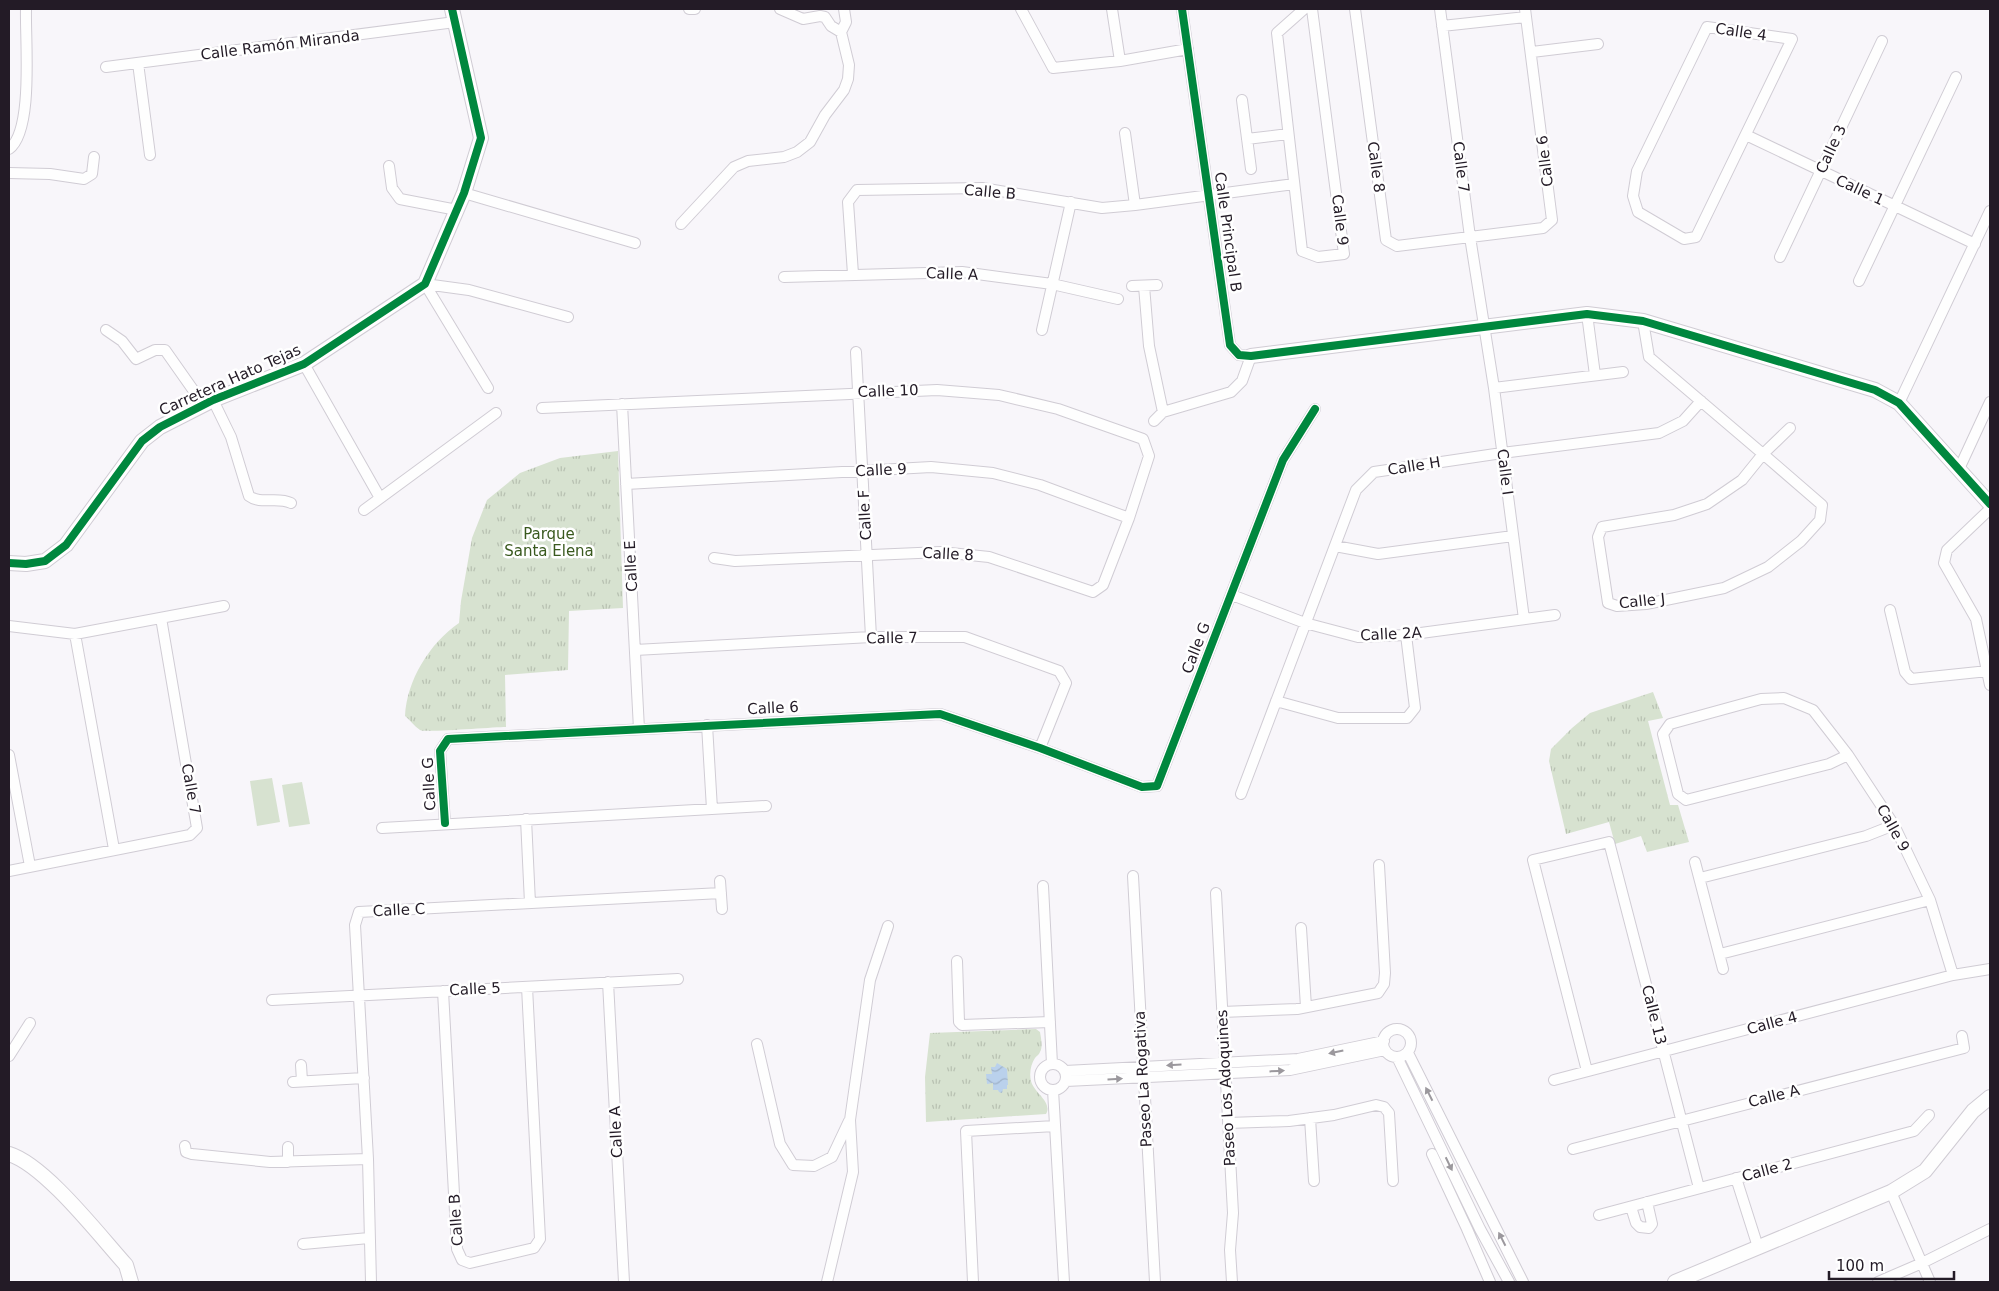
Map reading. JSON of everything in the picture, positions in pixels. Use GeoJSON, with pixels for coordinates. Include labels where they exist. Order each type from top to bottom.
{"type":"FeatureCollection","features":[{"type":"Feature","properties":{"kind":"street"},"geometry":{"type":"LineString","coordinates":[[9,149],[15,145],[26,110],[26,9]]}},
{"type":"Feature","properties":{"kind":"street"},"geometry":{"type":"LineString","coordinates":[[688,9],[695,9]]}},
{"type":"Feature","properties":{"kind":"street"},"geometry":{"type":"LineString","coordinates":[[780,9],[803,19],[825,17],[831,26],[841,32]]}},
{"type":"Feature","properties":{"kind":"street"},"geometry":{"type":"LineString","coordinates":[[681,224],[734,166],[748,161],[784,157],[797,152],[810,142],[844,90],[848,79],[849,65],[841,32],[846,22],[844,9]]}},
{"type":"Feature","properties":{"kind":"street"},"geometry":{"type":"LineString","coordinates":[[1021,9],[1053,68],[1120,61],[1188,49]]}},
{"type":"Feature","properties":{"kind":"street"},"geometry":{"type":"LineString","coordinates":[[1112,9],[1120,61]]}},
{"type":"Feature","properties":{"kind":"street","name":"Calle Principal B"},"geometry":{"type":"LineString","coordinates":[[1182,9],[1230,345],[1239,355],[1252,356]]}},
{"type":"Feature","properties":{"kind":"street","name":"Calle 9"},"geometry":{"type":"LineString","coordinates":[[1304,9],[1277,34],[1302,251],[1318,257],[1344,254],[1312,9]]}},
{"type":"Feature","properties":{"kind":"street","name":"Calle 8"},"geometry":{"type":"LineString","coordinates":[[1355,9],[1386,240],[1397,246],[1470,237]]}},
{"type":"Feature","properties":{"kind":"street","name":"Calle 7"},"geometry":{"type":"LineString","coordinates":[[1440,9],[1483,326]]}},
{"type":"Feature","properties":{"kind":"street","name":"Calle 6"},"geometry":{"type":"LineString","coordinates":[[1442,26],[1526,13],[1532,52],[1552,220],[1543,228],[1470,237]]}},
{"type":"Feature","properties":{"kind":"street"},"geometry":{"type":"LineString","coordinates":[[425,284],[464,193],[480,138],[453,15]]}},
{"type":"Feature","properties":{"kind":"street","name":"Calle Ramón Miranda"},"geometry":{"type":"LineString","coordinates":[[106,67],[453,15]]}},
{"type":"Feature","properties":{"kind":"street","name":"Calle 4"},"geometry":{"type":"LineString","coordinates":[[1707,27],[1792,39],[1746,134],[1696,237],[1684,239],[1638,212],[1633,196],[1637,171],[1707,27]]}},
{"type":"Feature","properties":{"kind":"street","name":"Calle 3"},"geometry":{"type":"LineString","coordinates":[[1780,257],[1882,41]]}},
{"type":"Feature","properties":{"kind":"street"},"geometry":{"type":"LineString","coordinates":[[1532,52],[1598,44]]}},
{"type":"Feature","properties":{"kind":"street"},"geometry":{"type":"LineString","coordinates":[[138,63],[150,155]]}},
{"type":"Feature","properties":{"kind":"street"},"geometry":{"type":"LineString","coordinates":[[1859,281],[1956,77]]}},
{"type":"Feature","properties":{"kind":"street"},"geometry":{"type":"LineString","coordinates":[[1242,100],[1251,169]]}},
{"type":"Feature","properties":{"kind":"street"},"geometry":{"type":"LineString","coordinates":[[1125,133],[1135,206]]}},
{"type":"Feature","properties":{"kind":"street"},"geometry":{"type":"LineString","coordinates":[[1247,139],[1288,134]]}},
{"type":"Feature","properties":{"kind":"street","name":"Calle 1"},"geometry":{"type":"LineString","coordinates":[[1746,134],[1975,244]]}},
{"type":"Feature","properties":{"kind":"street"},"geometry":{"type":"LineString","coordinates":[[9,173],[50,174],[84,179],[92,174],[94,157]]}},
{"type":"Feature","properties":{"kind":"street"},"geometry":{"type":"LineString","coordinates":[[389,166],[392,188],[400,199],[457,210]]}},
{"type":"Feature","properties":{"kind":"street"},"geometry":{"type":"LineString","coordinates":[[1209,196],[1294,184]]}},
{"type":"Feature","properties":{"kind":"street","name":"Calle B"},"geometry":{"type":"LineString","coordinates":[[853,274],[848,202],[857,190],[982,188],[1102,208],[1135,206],[1209,196]]}},
{"type":"Feature","properties":{"kind":"street"},"geometry":{"type":"LineString","coordinates":[[464,193],[635,242]]}},
{"type":"Feature","properties":{"kind":"street"},"geometry":{"type":"LineString","coordinates":[[1042,330],[1071,202]]}},
{"type":"Feature","properties":{"kind":"street"},"geometry":{"type":"LineString","coordinates":[[1899,404],[1990,211]]}},
{"type":"Feature","properties":{"kind":"street","name":"Calle A"},"geometry":{"type":"LineString","coordinates":[[784,277],[962,272],[1052,284],[1118,299]]}},
{"type":"Feature","properties":{"kind":"street"},"geometry":{"type":"LineString","coordinates":[[425,284],[469,290],[568,317]]}},
{"type":"Feature","properties":{"kind":"street"},"geometry":{"type":"LineString","coordinates":[[425,284],[488,388]]}},
{"type":"Feature","properties":{"kind":"street","name":"Carretera Hato Tejas"},"geometry":{"type":"LineString","coordinates":[[9,563],[26,564],[46,561],[66,545],[142,441],[160,427],[208,402],[304,364],[425,284]]}},
{"type":"Feature","properties":{"kind":"street"},"geometry":{"type":"LineString","coordinates":[[1132,286],[1157,285]]}},
{"type":"Feature","properties":{"kind":"street"},"geometry":{"type":"LineString","coordinates":[[1144,286],[1149,346],[1164,412]]}},
{"type":"Feature","properties":{"kind":"street"},"geometry":{"type":"LineString","coordinates":[[1587,314],[1595,375]]}},
{"type":"Feature","properties":{"kind":"street"},"geometry":{"type":"LineString","coordinates":[[1154,421],[1164,412],[1231,392],[1242,381],[1252,356],[1587,314],[1643,321],[1875,390],[1899,404],[1990,504]]}},
{"type":"Feature","properties":{"kind":"street","name":"Calle J"},"geometry":{"type":"LineString","coordinates":[[1643,321],[1650,357],[1763,454],[1822,506],[1820,520],[1802,541],[1768,567],[1724,588],[1646,604],[1617,606],[1608,602],[1598,537],[1602,527],[1674,515],[1707,504],[1742,480],[1763,454],[1790,428]]}},
{"type":"Feature","properties":{"kind":"street","name":"Calle I"},"geometry":{"type":"LineString","coordinates":[[1483,326],[1494,388],[1524,619]]}},
{"type":"Feature","properties":{"kind":"street"},"geometry":{"type":"LineString","coordinates":[[106,330],[122,341],[136,359],[155,350],[164,350],[208,402],[231,437],[249,496],[255,500],[282,499],[291,502]]}},
{"type":"Feature","properties":{"kind":"street","name":"Calle F"},"geometry":{"type":"LineString","coordinates":[[856,352],[871,637]]}},
{"type":"Feature","properties":{"kind":"street"},"geometry":{"type":"LineString","coordinates":[[304,364],[380,498]]}},
{"type":"Feature","properties":{"kind":"street"},"geometry":{"type":"LineString","coordinates":[[1494,388],[1623,372]]}},
{"type":"Feature","properties":{"kind":"street","name":"Calle 10"},"geometry":{"type":"LineString","coordinates":[[542,408],[563,412],[622,404],[858,392],[937,390],[999,395],[1058,409],[1143,439],[1149,456],[1129,518]]}},
{"type":"Feature","properties":{"kind":"street","name":"Calle H"},"geometry":{"type":"LineString","coordinates":[[1241,794],[1356,490],[1374,472],[1659,433],[1683,421],[1701,402]]}},
{"type":"Feature","properties":{"kind":"street"},"geometry":{"type":"LineString","coordinates":[[1959,469],[1990,402]]}},
{"type":"Feature","properties":{"kind":"street","name":"Calle E"},"geometry":{"type":"LineString","coordinates":[[622,404],[639,729]]}},
{"type":"Feature","properties":{"kind":"street","name":"Calle G"},"geometry":{"type":"LineString","coordinates":[[1040,748],[1142,787],[1157,786],[1283,460],[1315,409]]}},
{"type":"Feature","properties":{"kind":"street"},"geometry":{"type":"LineString","coordinates":[[364,510],[496,413]]}},
{"type":"Feature","properties":{"kind":"street","name":"Calle 9"},"geometry":{"type":"LineString","coordinates":[[626,484],[931,467],[993,473],[1040,485],[1129,518]]}},
{"type":"Feature","properties":{"kind":"street"},"geometry":{"type":"LineString","coordinates":[[1990,509],[1947,550],[1944,563],[1976,619],[1990,685]]}},
{"type":"Feature","properties":{"kind":"street","name":"Calle 8"},"geometry":{"type":"LineString","coordinates":[[714,558],[735,561],[941,552],[989,557],[1093,592],[1103,585],[1129,518]]}},
{"type":"Feature","properties":{"kind":"street"},"geometry":{"type":"LineString","coordinates":[[1335,546],[1378,554],[1513,536]]}},
{"type":"Feature","properties":{"kind":"street","name":"Calle 2A"},"geometry":{"type":"LineString","coordinates":[[1232,595],[1306,623],[1358,637],[1406,635],[1555,615]]}},
{"type":"Feature","properties":{"kind":"street"},"geometry":{"type":"LineString","coordinates":[[9,626],[75,634],[224,606]]}},
{"type":"Feature","properties":{"kind":"street"},"geometry":{"type":"LineString","coordinates":[[1890,610],[1905,672],[1911,679],[1988,671]]}},
{"type":"Feature","properties":{"kind":"street","name":"Calle 7"},"geometry":{"type":"LineString","coordinates":[[9,871],[190,835],[197,828],[161,618]]}},
{"type":"Feature","properties":{"kind":"street"},"geometry":{"type":"LineString","coordinates":[[75,634],[114,850]]}},
{"type":"Feature","properties":{"kind":"street"},"geometry":{"type":"LineString","coordinates":[[1276,701],[1338,718],[1408,718],[1415,708],[1406,635]]}},
{"type":"Feature","properties":{"kind":"street","name":"Calle 7"},"geometry":{"type":"LineString","coordinates":[[635,650],[871,637],[965,638],[1060,671],[1066,683],[1040,748]]}},
{"type":"Feature","properties":{"kind":"street","name":"Calle 9"},"geometry":{"type":"LineString","coordinates":[[1848,755],[1829,764],[1686,800],[1678,794],[1663,734],[1670,724],[1761,700],[1784,698],[1813,710],[1848,755],[1894,825],[1930,900],[1953,975]]}},
{"type":"Feature","properties":{"kind":"street","name":"Calle 6"},"geometry":{"type":"LineString","coordinates":[[502,736],[940,714],[1040,748]]}},
{"type":"Feature","properties":{"kind":"street"},"geometry":{"type":"LineString","coordinates":[[707,726],[712,809]]}},
{"type":"Feature","properties":{"kind":"street","name":"Calle G"},"geometry":{"type":"LineString","coordinates":[[445,823],[440,751],[448,739],[502,736]]}},
{"type":"Feature","properties":{"kind":"street"},"geometry":{"type":"LineString","coordinates":[[9,755],[30,866]]}},
{"type":"Feature","properties":{"kind":"street"},"geometry":{"type":"LineString","coordinates":[[382,828],[766,806]]}},
{"type":"Feature","properties":{"kind":"street"},"geometry":{"type":"LineString","coordinates":[[526,819],[530,903]]}},
{"type":"Feature","properties":{"kind":"street"},"geometry":{"type":"LineString","coordinates":[[1700,878],[1866,836],[1894,825]]}},
{"type":"Feature","properties":{"kind":"street","name":"Calle 13"},"geometry":{"type":"LineString","coordinates":[[1587,1071],[1533,860],[1610,842],[1699,1188]]}},
{"type":"Feature","properties":{"kind":"street"},"geometry":{"type":"LineString","coordinates":[[1696,862],[1724,969]]}},
{"type":"Feature","properties":{"kind":"street"},"geometry":{"type":"LineString","coordinates":[[1222,1012],[1306,1007],[1378,993],[1384,984],[1379,865]]}},
{"type":"Feature","properties":{"kind":"street","name":"Paseo La Rogativa"},"geometry":{"type":"LineString","coordinates":[[1133,876],[1155,1282]]}},
{"type":"Feature","properties":{"kind":"street"},"geometry":{"type":"LineString","coordinates":[[720,881],[722,908]]}},
{"type":"Feature","properties":{"kind":"street"},"geometry":{"type":"LineString","coordinates":[[1043,886],[1052,1064]]}},
{"type":"Feature","properties":{"kind":"street","name":"Calle C"},"geometry":{"type":"LineString","coordinates":[[371,1282],[368,1159],[355,925],[359,912],[721,893]]}},
{"type":"Feature","properties":{"kind":"street","name":"Paseo Los Adoquines"},"geometry":{"type":"LineString","coordinates":[[1216,893],[1233,1213],[1230,1250],[1232,1282]]}},
{"type":"Feature","properties":{"kind":"street"},"geometry":{"type":"LineString","coordinates":[[1720,954],[1930,900]]}},
{"type":"Feature","properties":{"kind":"street"},"geometry":{"type":"LineString","coordinates":[[827,1282],[853,1172],[850,1120],[870,980],[888,926]]}},
{"type":"Feature","properties":{"kind":"street"},"geometry":{"type":"LineString","coordinates":[[1301,928],[1306,1007]]}},
{"type":"Feature","properties":{"kind":"street"},"geometry":{"type":"LineString","coordinates":[[957,961],[960,1022],[962,1025],[1050,1022]]}},
{"type":"Feature","properties":{"kind":"street","name":"Calle 4"},"geometry":{"type":"LineString","coordinates":[[1554,1080],[1953,975],[1990,969]]}},
{"type":"Feature","properties":{"kind":"street","name":"Calle 5"},"geometry":{"type":"LineString","coordinates":[[272,1000],[678,979]]}},
{"type":"Feature","properties":{"kind":"street","name":"Calle A"},"geometry":{"type":"LineString","coordinates":[[608,982],[624,1282]]}},
{"type":"Feature","properties":{"kind":"street","name":"Calle B"},"geometry":{"type":"LineString","coordinates":[[443,991],[457,1249],[462,1260],[470,1263],[534,1248],[540,1239],[527,987]]}},
{"type":"Feature","properties":{"kind":"street"},"geometry":{"type":"LineString","coordinates":[[9,1056],[30,1023]]}},
{"type":"Feature","properties":{"kind":"street"},"geometry":{"type":"LineString","coordinates":[[1396,1030],[1401,1030],[1409,1035],[1412,1044],[1408,1053],[1397,1057],[1392,1056],[1384,1046],[1388,1033],[1396,1030]]}},
{"type":"Feature","properties":{"kind":"street","name":"Calle A"},"geometry":{"type":"LineString","coordinates":[[1574,1149],[1964,1048],[1962,1036]]}},
{"type":"Feature","properties":{"kind":"street"},"geometry":{"type":"LineString","coordinates":[[756,1044],[780,1144],[793,1164],[814,1166],[832,1157],[850,1120]]}},
{"type":"Feature","properties":{"kind":"street"},"geometry":{"type":"LineString","coordinates":[[1066,1076],[1143,1078],[1298,1059],[1384,1046]]}},
{"type":"Feature","properties":{"kind":"street"},"geometry":{"type":"LineString","coordinates":[[1408,1053],[1524,1282]]}},
{"type":"Feature","properties":{"kind":"street"},"geometry":{"type":"LineString","coordinates":[[1397,1057],[1480,1229],[1500,1262],[1509,1282]]}},
{"type":"Feature","properties":{"kind":"street"},"geometry":{"type":"LineString","coordinates":[[1052,1064],[1059,1064],[1066,1076],[1060,1088],[1053,1090],[1043,1086],[1040,1078],[1042,1069],[1052,1064]]}},
{"type":"Feature","properties":{"kind":"street"},"geometry":{"type":"LineString","coordinates":[[301,1065],[297,1081],[364,1078]]}},
{"type":"Feature","properties":{"kind":"street"},"geometry":{"type":"LineString","coordinates":[[1066,1076],[1143,1067],[1225,1068]]}},
{"type":"Feature","properties":{"kind":"street"},"geometry":{"type":"LineString","coordinates":[[1053,1090],[1064,1282]]}},
{"type":"Feature","properties":{"kind":"street"},"geometry":{"type":"LineString","coordinates":[[1675,1282],[1891,1192],[1925,1171],[1973,1111],[1990,1097]]}},
{"type":"Feature","properties":{"kind":"street"},"geometry":{"type":"LineString","coordinates":[[1228,1124],[1289,1121],[1334,1115],[1376,1105],[1384,1107],[1390,1113],[1393,1181]]}},
{"type":"Feature","properties":{"kind":"street","name":"Calle 2"},"geometry":{"type":"LineString","coordinates":[[1599,1215],[1914,1131],[1929,1115]]}},
{"type":"Feature","properties":{"kind":"street"},"geometry":{"type":"LineString","coordinates":[[1310,1118],[1314,1181]]}},
{"type":"Feature","properties":{"kind":"street"},"geometry":{"type":"LineString","coordinates":[[973,1282],[966,1131],[1055,1126]]}},
{"type":"Feature","properties":{"kind":"street"},"geometry":{"type":"LineString","coordinates":[[185,1146],[186,1152],[192,1154],[270,1162],[368,1159]]}},
{"type":"Feature","properties":{"kind":"street"},"geometry":{"type":"LineString","coordinates":[[288,1147],[288,1162]]}},
{"type":"Feature","properties":{"kind":"street"},"geometry":{"type":"LineString","coordinates":[[9,1154],[21,1158],[50,1181],[126,1265],[131,1282]]}},
{"type":"Feature","properties":{"kind":"street"},"geometry":{"type":"LineString","coordinates":[[1432,1154],[1490,1282]]}},
{"type":"Feature","properties":{"kind":"street"},"geometry":{"type":"LineString","coordinates":[[1736,1178],[1758,1247]]}},
{"type":"Feature","properties":{"kind":"street"},"geometry":{"type":"LineString","coordinates":[[1891,1192],[1930,1282]]}},
{"type":"Feature","properties":{"kind":"street"},"geometry":{"type":"LineString","coordinates":[[1631,1207],[1636,1223],[1640,1227],[1649,1228],[1652,1224],[1647,1202]]}},
{"type":"Feature","properties":{"kind":"street"},"geometry":{"type":"LineString","coordinates":[[1878,1282],[1922,1263],[1990,1229]]}},
{"type":"Feature","properties":{"kind":"street"},"geometry":{"type":"LineString","coordinates":[[303,1244],[369,1238]]}},
{"type":"Feature","properties":{"kind":"green space","name":"Parque Santa Elena"},"geometry":{"type":"Polygon","coordinates":[[[618,451],[623,608],[569,611],[568,670],[505,675],[506,727],[420,730],[405,716],[410,689],[429,652],[438,641],[459,623],[472,538],[487,500],[520,473],[560,458],[618,451]]]}},
{"type":"Feature","properties":{"kind":"green space"},"geometry":{"type":"Polygon","coordinates":[[[1653,692],[1663,718],[1648,721],[1670,805],[1678,805],[1689,842],[1647,852],[1641,836],[1615,844],[1609,822],[1566,834],[1549,761],[1551,749],[1590,713],[1653,692]]]}},
{"type":"Feature","properties":{"kind":"green space"},"geometry":{"type":"Polygon","coordinates":[[[272,778],[280,822],[257,826],[250,781],[272,778]]]}},
{"type":"Feature","properties":{"kind":"green space"},"geometry":{"type":"Polygon","coordinates":[[[302,782],[310,824],[289,827],[282,785],[302,782]]]}},
{"type":"Feature","properties":{"kind":"green space"},"geometry":{"type":"Polygon","coordinates":[[[1036,1029],[1040,1032],[1042,1042],[1040,1053],[1032,1063],[1030,1078],[1047,1105],[1046,1114],[926,1122],[925,1077],[930,1033],[1036,1029]]]}},
{"type":"Feature","properties":{"kind":"water"},"geometry":{"type":"Polygon","coordinates":[[[997,1063],[1007,1069],[1008,1085],[1007,1089],[1003,1089],[1002,1093],[998,1090],[993,1090],[993,1083],[987,1084],[986,1074],[992,1074],[991,1067],[995,1067],[997,1063]]]}},
{"type":"Feature","properties":{"kind":"cycle path"},"geometry":{"type":"LineString","coordinates":[[9,563],[26,564],[45,561],[66,545],[142,441],[160,427],[213,400],[304,364],[425,284],[464,193],[481,138],[452,9]]}},
{"type":"Feature","properties":{"kind":"cycle path"},"geometry":{"type":"LineString","coordinates":[[1182,9],[1230,345],[1239,355],[1251,356],[1587,314],[1643,321],[1875,390],[1899,403],[1990,504]]}},
{"type":"Feature","properties":{"kind":"cycle path"},"geometry":{"type":"LineString","coordinates":[[445,823],[440,751],[448,739],[940,714],[1040,748],[1142,787],[1157,786],[1283,460],[1315,409]]}}]}
